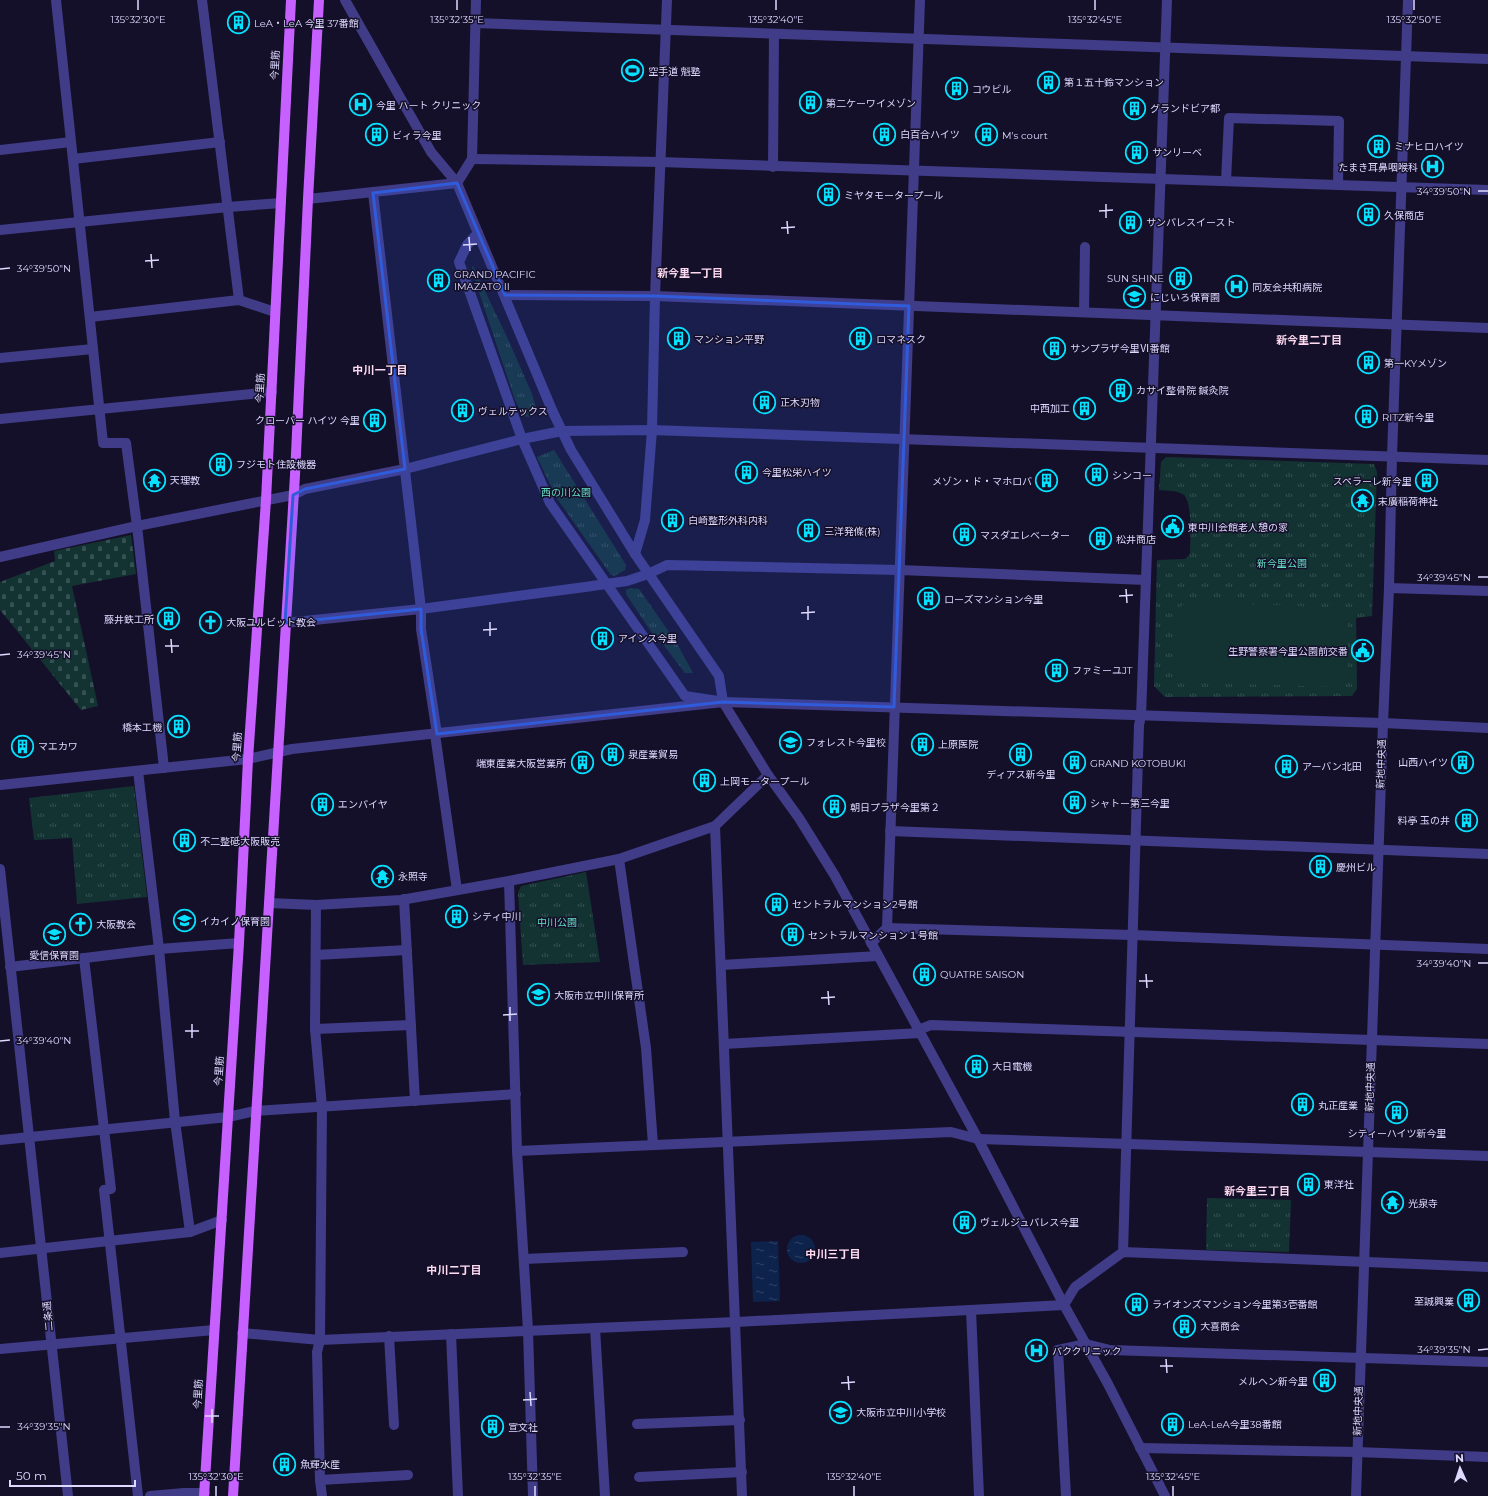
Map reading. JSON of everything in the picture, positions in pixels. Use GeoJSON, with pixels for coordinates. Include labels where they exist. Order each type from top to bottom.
{"type":"FeatureCollection","features":[{"type":"Feature","properties":{"kind":"main road","name":"今里筋"},"geometry":{"type":"LineString","coordinates":[[204,1495],[239,943],[248,759],[266,500],[291,0]]}},
{"type":"Feature","properties":{"kind":"main road"},"geometry":{"type":"LineString","coordinates":[[233,1496],[293,495],[319,0]]}},
{"type":"Feature","properties":{"kind":"street"},"geometry":{"type":"LineString","coordinates":[[56,0],[103,443],[126,443],[137,526],[164,768]]}},
{"type":"Feature","properties":{"kind":"street"},"geometry":{"type":"LineString","coordinates":[[202,0],[239,300]]}},
{"type":"Feature","properties":{"kind":"street"},"geometry":{"type":"LineString","coordinates":[[345,0],[430,152],[457,183],[562,431],[575,456],[648,574],[719,676],[724,702],[768,775],[799,818],[835,876],[978,1139],[1164,1496]]}},
{"type":"Feature","properties":{"kind":"street"},"geometry":{"type":"LineString","coordinates":[[457,183],[472,159],[476,0]]}},
{"type":"Feature","properties":{"kind":"street"},"geometry":{"type":"LineString","coordinates":[[635,554],[646,520],[652,430],[655,296],[667,0]]}},
{"type":"Feature","properties":{"kind":"street"},"geometry":{"type":"LineString","coordinates":[[887,928],[920,0]]}},
{"type":"Feature","properties":{"kind":"street"},"geometry":{"type":"LineString","coordinates":[[1124,1252],[1137,840],[1139,725],[1141,716],[1168,0]]}},
{"type":"Feature","properties":{"kind":"street","name":"新地中央通"},"geometry":{"type":"LineString","coordinates":[[1356,1496],[1389,588],[1392,456],[1408,0]]}},
{"type":"Feature","properties":{"kind":"street"},"geometry":{"type":"LineString","coordinates":[[475,23],[1488,59]]}},
{"type":"Feature","properties":{"kind":"street"},"geometry":{"type":"LineString","coordinates":[[773,166],[774,34]]}},
{"type":"Feature","properties":{"kind":"street"},"geometry":{"type":"LineString","coordinates":[[1226,181],[1229,118],[1339,121],[1338,185]]}},
{"type":"Feature","properties":{"kind":"street"},"geometry":{"type":"LineString","coordinates":[[0,150],[71,142]]}},
{"type":"Feature","properties":{"kind":"street"},"geometry":{"type":"LineString","coordinates":[[73,159],[220,142]]}},
{"type":"Feature","properties":{"kind":"street"},"geometry":{"type":"LineString","coordinates":[[472,159],[660,162],[913,172],[1162,178],[1488,190]]}},
{"type":"Feature","properties":{"kind":"street"},"geometry":{"type":"LineString","coordinates":[[308,199],[457,183]]}},
{"type":"Feature","properties":{"kind":"street"},"geometry":{"type":"LineString","coordinates":[[373,193],[421,609],[421,629],[457,890]]}},
{"type":"Feature","properties":{"kind":"street"},"geometry":{"type":"LineString","coordinates":[[0,230],[228,206],[281,203]]}},
{"type":"Feature","properties":{"kind":"street"},"geometry":{"type":"LineString","coordinates":[[478,233],[467,245],[459,262],[522,439],[550,503],[685,696],[724,702],[1383,723],[1488,728]]}},
{"type":"Feature","properties":{"kind":"street"},"geometry":{"type":"LineString","coordinates":[[1084,312],[1085,248]]}},
{"type":"Feature","properties":{"kind":"street"},"geometry":{"type":"LineString","coordinates":[[505,295],[655,296],[1156,314],[1488,328]]}},
{"type":"Feature","properties":{"kind":"street"},"geometry":{"type":"LineString","coordinates":[[90,317],[239,300],[275,312]]}},
{"type":"Feature","properties":{"kind":"street"},"geometry":{"type":"LineString","coordinates":[[0,358],[93,349]]}},
{"type":"Feature","properties":{"kind":"street"},"geometry":{"type":"LineString","coordinates":[[0,419],[272,392]]}},
{"type":"Feature","properties":{"kind":"street"},"geometry":{"type":"LineString","coordinates":[[0,557],[137,526],[293,495],[305,489],[405,468],[522,439],[562,431],[652,430],[1488,460]]}},
{"type":"Feature","properties":{"kind":"street"},"geometry":{"type":"LineString","coordinates":[[285,623],[421,609],[627,581],[648,574],[667,565],[900,570],[1146,580]]}},
{"type":"Feature","properties":{"kind":"street"},"geometry":{"type":"LineString","coordinates":[[1389,588],[1488,591]]}},
{"type":"Feature","properties":{"kind":"street"},"geometry":{"type":"LineString","coordinates":[[0,785],[248,759],[292,749],[724,702]]}},
{"type":"Feature","properties":{"kind":"street"},"geometry":{"type":"LineString","coordinates":[[138,771],[159,949],[175,1121],[190,1232]]}},
{"type":"Feature","properties":{"kind":"street"},"geometry":{"type":"LineString","coordinates":[[269,903],[316,905],[404,899],[509,881],[619,859],[716,826],[768,775]]}},
{"type":"Feature","properties":{"kind":"street"},"geometry":{"type":"LineString","coordinates":[[716,826],[742,1496]]}},
{"type":"Feature","properties":{"kind":"street"},"geometry":{"type":"LineString","coordinates":[[890,831],[1488,854]]}},
{"type":"Feature","properties":{"kind":"street"},"geometry":{"type":"LineString","coordinates":[[619,859],[646,1048],[653,1145]]}},
{"type":"Feature","properties":{"kind":"street","name":"二条通"},"geometry":{"type":"LineString","coordinates":[[0,868],[2,900],[41,1248],[50,1344],[68,1496]]}},
{"type":"Feature","properties":{"kind":"street"},"geometry":{"type":"LineString","coordinates":[[509,881],[517,1151],[528,1330],[533,1496]]}},
{"type":"Feature","properties":{"kind":"street"},"geometry":{"type":"LineString","coordinates":[[404,899],[416,1101]]}},
{"type":"Feature","properties":{"kind":"street"},"geometry":{"type":"LineString","coordinates":[[316,905],[316,1029],[322,1107],[320,1340],[317,1352],[320,1480],[322,1496]]}},
{"type":"Feature","properties":{"kind":"street"},"geometry":{"type":"LineString","coordinates":[[871,942],[887,928],[1133,935],[1488,949]]}},
{"type":"Feature","properties":{"kind":"street"},"geometry":{"type":"LineString","coordinates":[[10,967],[159,949],[239,943]]}},
{"type":"Feature","properties":{"kind":"street"},"geometry":{"type":"LineString","coordinates":[[316,955],[407,950]]}},
{"type":"Feature","properties":{"kind":"street"},"geometry":{"type":"LineString","coordinates":[[721,965],[878,956]]}},
{"type":"Feature","properties":{"kind":"street"},"geometry":{"type":"LineString","coordinates":[[84,958],[110,1190],[104,1190],[109,1240],[138,1496]]}},
{"type":"Feature","properties":{"kind":"street"},"geometry":{"type":"LineString","coordinates":[[316,1029],[411,1025]]}},
{"type":"Feature","properties":{"kind":"street"},"geometry":{"type":"LineString","coordinates":[[724,1044],[919,1031],[931,1025],[1488,1044]]}},
{"type":"Feature","properties":{"kind":"street"},"geometry":{"type":"LineString","coordinates":[[0,1140],[104,1130],[175,1121],[228,1117],[256,1111],[516,1094]]}},
{"type":"Feature","properties":{"kind":"street"},"geometry":{"type":"LineString","coordinates":[[517,1151],[951,1132],[978,1139],[1488,1156]]}},
{"type":"Feature","properties":{"kind":"street"},"geometry":{"type":"LineString","coordinates":[[0,1252],[190,1232],[222,1220]]}},
{"type":"Feature","properties":{"kind":"street"},"geometry":{"type":"LineString","coordinates":[[524,1259],[683,1252]]}},
{"type":"Feature","properties":{"kind":"street"},"geometry":{"type":"LineString","coordinates":[[1064,1305],[1075,1287],[1124,1252],[1488,1268]]}},
{"type":"Feature","properties":{"kind":"street"},"geometry":{"type":"LineString","coordinates":[[242,1333],[320,1340],[736,1322],[1064,1305]]}},
{"type":"Feature","properties":{"kind":"street"},"geometry":{"type":"LineString","coordinates":[[971,1310],[979,1496]]}},
{"type":"Feature","properties":{"kind":"street"},"geometry":{"type":"LineString","coordinates":[[595,1328],[604,1496]]}},
{"type":"Feature","properties":{"kind":"street"},"geometry":{"type":"LineString","coordinates":[[0,1349],[214,1330]]}},
{"type":"Feature","properties":{"kind":"street"},"geometry":{"type":"LineString","coordinates":[[451,1334],[458,1496]]}},
{"type":"Feature","properties":{"kind":"street"},"geometry":{"type":"LineString","coordinates":[[389,1336],[394,1425]]}},
{"type":"Feature","properties":{"kind":"street"},"geometry":{"type":"LineString","coordinates":[[1066,1496],[1058,1350],[1086,1344],[1110,1350],[1488,1362]]}},
{"type":"Feature","properties":{"kind":"street"},"geometry":{"type":"LineString","coordinates":[[637,1424],[740,1420]]}},
{"type":"Feature","properties":{"kind":"street"},"geometry":{"type":"LineString","coordinates":[[1140,1448],[1357,1452],[1488,1457]]}},
{"type":"Feature","properties":{"kind":"street"},"geometry":{"type":"LineString","coordinates":[[639,1477],[742,1472]]}},
{"type":"Feature","properties":{"kind":"street"},"geometry":{"type":"LineString","coordinates":[[320,1480],[408,1475]]}},
{"type":"Feature","properties":{"kind":"street"},"geometry":{"type":"LineString","coordinates":[[150,1496],[184,1493],[204,1495]]}},
{"type":"Feature","properties":{"kind":"highlighted area"},"geometry":{"type":"Polygon","coordinates":[[[457,183],[505,295],[655,296],[909,306],[894,707],[723,702],[437,734],[421,629],[421,609],[285,623],[293,495],[305,489],[405,469],[373,193],[457,183]]]}},
{"type":"Feature","properties":{"kind":"green space"},"geometry":{"type":"Polygon","coordinates":[[[473,266],[532,394],[536,408],[534,414],[530,417],[523,416],[515,400],[473,274],[473,266]]]}},
{"type":"Feature","properties":{"kind":"green space","name":"西の川公園"},"geometry":{"type":"Polygon","coordinates":[[[554,450],[626,565],[625,570],[614,576],[611,575],[556,497],[537,457],[554,450]]]}},
{"type":"Feature","properties":{"kind":"green space","name":"新今里公園"},"geometry":{"type":"Polygon","coordinates":[[[1166,457],[1374,464],[1377,472],[1372,616],[1356,618],[1357,689],[1352,696],[1165,697],[1154,686],[1157,560],[1185,559],[1190,554],[1190,514],[1187,500],[1184,495],[1178,492],[1159,490],[1161,462],[1166,457]]]}},
{"type":"Feature","properties":{"kind":"green space"},"geometry":{"type":"Polygon","coordinates":[[[131,535],[136,574],[72,586],[98,706],[81,710],[0,610],[0,582],[55,561],[54,551],[131,535]]]}},
{"type":"Feature","properties":{"kind":"green space"},"geometry":{"type":"Polygon","coordinates":[[[630,588],[639,589],[676,642],[693,673],[685,673],[656,635],[654,636],[626,594],[626,590],[630,588]]]}},
{"type":"Feature","properties":{"kind":"green space"},"geometry":{"type":"Polygon","coordinates":[[[1189,601],[1337,608],[1348,617],[1348,679],[1338,687],[1180,682],[1173,672],[1173,612],[1189,601]]]}},
{"type":"Feature","properties":{"kind":"green space"},"geometry":{"type":"Polygon","coordinates":[[[134,786],[147,897],[77,904],[72,838],[34,840],[29,798],[134,786]]]}},
{"type":"Feature","properties":{"kind":"green space","name":"中川公園"},"geometry":{"type":"Polygon","coordinates":[[[586,872],[600,962],[523,965],[518,893],[521,886],[586,872]]]}},
{"type":"Feature","properties":{"kind":"green space"},"geometry":{"type":"Polygon","coordinates":[[[1207,1198],[1291,1200],[1289,1252],[1206,1250],[1207,1198]]]}},
{"type":"Feature","properties":{"kind":"water"},"geometry":{"type":"Polygon","coordinates":[[[801,1235],[811,1239],[815,1249],[811,1259],[801,1263],[791,1259],[787,1249],[791,1239],[801,1235]]]}},
{"type":"Feature","properties":{"kind":"water"},"geometry":{"type":"Polygon","coordinates":[[[778,1241],[780,1301],[753,1302],[751,1242],[778,1241]]]}},
{"type":"Feature","properties":{"kind":"place","name":"LeA・LeA 今里 37番館"},"geometry":{"type":"Point","coordinates":[238,23]}},
{"type":"Feature","properties":{"kind":"place","name":"空手道 魁塾"},"geometry":{"type":"Point","coordinates":[632,71]}},
{"type":"Feature","properties":{"kind":"place","name":"第１五十鈴マンション"},"geometry":{"type":"Point","coordinates":[1049,82]}},
{"type":"Feature","properties":{"kind":"place","name":"コウビル"},"geometry":{"type":"Point","coordinates":[957,89]}},
{"type":"Feature","properties":{"kind":"place","name":"第二ケーワイメゾン"},"geometry":{"type":"Point","coordinates":[811,103]}},
{"type":"Feature","properties":{"kind":"place","name":"今里 ハート クリニック"},"geometry":{"type":"Point","coordinates":[360,105]}},
{"type":"Feature","properties":{"kind":"place","name":"グランドビア都"},"geometry":{"type":"Point","coordinates":[1134,108]}},
{"type":"Feature","properties":{"kind":"place","name":"白百合ハイツ"},"geometry":{"type":"Point","coordinates":[884,134]}},
{"type":"Feature","properties":{"kind":"place","name":"ビィラ今里"},"geometry":{"type":"Point","coordinates":[377,135]}},
{"type":"Feature","properties":{"kind":"place","name":"M's court"},"geometry":{"type":"Point","coordinates":[986,135]}},
{"type":"Feature","properties":{"kind":"place","name":"ミナヒロハイツ"},"geometry":{"type":"Point","coordinates":[1378,146]}},
{"type":"Feature","properties":{"kind":"place","name":"サンリーベ"},"geometry":{"type":"Point","coordinates":[1136,152]}},
{"type":"Feature","properties":{"kind":"place","name":"たまき耳鼻咽喉科"},"geometry":{"type":"Point","coordinates":[1433,167]}},
{"type":"Feature","properties":{"kind":"place","name":"ミヤタモータープール"},"geometry":{"type":"Point","coordinates":[828,195]}},
{"type":"Feature","properties":{"kind":"place","name":"久保商店"},"geometry":{"type":"Point","coordinates":[1368,215]}},
{"type":"Feature","properties":{"kind":"place","name":"サンパレスイースト"},"geometry":{"type":"Point","coordinates":[1130,222]}},
{"type":"Feature","properties":{"kind":"place","name":"SUN SHINE"},"geometry":{"type":"Point","coordinates":[1180,278]}},
{"type":"Feature","properties":{"kind":"place","name":"GRAND PACIFIC IMAZATO II"},"geometry":{"type":"Point","coordinates":[438,280]}},
{"type":"Feature","properties":{"kind":"place","name":"同友会共和病院"},"geometry":{"type":"Point","coordinates":[1236,287]}},
{"type":"Feature","properties":{"kind":"place","name":"にじいろ保育園"},"geometry":{"type":"Point","coordinates":[1135,297]}},
{"type":"Feature","properties":{"kind":"place","name":"マンション平野"},"geometry":{"type":"Point","coordinates":[679,339]}},
{"type":"Feature","properties":{"kind":"place","name":"ロマネスク"},"geometry":{"type":"Point","coordinates":[860,339]}},
{"type":"Feature","properties":{"kind":"place","name":"サンプラザ今里Ⅵ番館"},"geometry":{"type":"Point","coordinates":[1054,348]}},
{"type":"Feature","properties":{"kind":"place","name":"第一KYメゾン"},"geometry":{"type":"Point","coordinates":[1368,363]}},
{"type":"Feature","properties":{"kind":"place","name":"カサイ整骨院 鍼灸院"},"geometry":{"type":"Point","coordinates":[1120,390]}},
{"type":"Feature","properties":{"kind":"place","name":"正木刃物"},"geometry":{"type":"Point","coordinates":[765,402]}},
{"type":"Feature","properties":{"kind":"place","name":"中西加工"},"geometry":{"type":"Point","coordinates":[1085,408]}},
{"type":"Feature","properties":{"kind":"place","name":"ヴェルテックス"},"geometry":{"type":"Point","coordinates":[463,411]}},
{"type":"Feature","properties":{"kind":"place","name":"RITZ新今里"},"geometry":{"type":"Point","coordinates":[1366,417]}},
{"type":"Feature","properties":{"kind":"place","name":"クローバー ハイツ 今里"},"geometry":{"type":"Point","coordinates":[375,420]}},
{"type":"Feature","properties":{"kind":"place","name":"フジモト住設機器"},"geometry":{"type":"Point","coordinates":[220,464]}},
{"type":"Feature","properties":{"kind":"place","name":"今里松栄ハイツ"},"geometry":{"type":"Point","coordinates":[747,472]}},
{"type":"Feature","properties":{"kind":"place","name":"シンコー"},"geometry":{"type":"Point","coordinates":[1097,475]}},
{"type":"Feature","properties":{"kind":"place","name":"天理教"},"geometry":{"type":"Point","coordinates":[155,480]}},
{"type":"Feature","properties":{"kind":"place","name":"メゾン・ド・マホロバ"},"geometry":{"type":"Point","coordinates":[1047,481]}},
{"type":"Feature","properties":{"kind":"place","name":"スペラーレ新今里"},"geometry":{"type":"Point","coordinates":[1427,481]}},
{"type":"Feature","properties":{"kind":"place","name":"末廣稲荷神社"},"geometry":{"type":"Point","coordinates":[1363,501]}},
{"type":"Feature","properties":{"kind":"place","name":"白崎整形外科内科"},"geometry":{"type":"Point","coordinates":[673,520]}},
{"type":"Feature","properties":{"kind":"place","name":"東中川会館老人憩の家"},"geometry":{"type":"Point","coordinates":[1173,527]}},
{"type":"Feature","properties":{"kind":"place","name":"三洋発條(株)"},"geometry":{"type":"Point","coordinates":[809,531]}},
{"type":"Feature","properties":{"kind":"place","name":"マスダエレベーター"},"geometry":{"type":"Point","coordinates":[965,535]}},
{"type":"Feature","properties":{"kind":"place","name":"松井商店"},"geometry":{"type":"Point","coordinates":[1100,539]}},
{"type":"Feature","properties":{"kind":"place","name":"ローズマンション今里"},"geometry":{"type":"Point","coordinates":[929,599]}},
{"type":"Feature","properties":{"kind":"place","name":"藤井鉄工所"},"geometry":{"type":"Point","coordinates":[169,619]}},
{"type":"Feature","properties":{"kind":"place","name":"大阪ユルビット教会"},"geometry":{"type":"Point","coordinates":[211,622]}},
{"type":"Feature","properties":{"kind":"place","name":"アインス今里"},"geometry":{"type":"Point","coordinates":[603,638]}},
{"type":"Feature","properties":{"kind":"place","name":"生野警察署今里公園前交番"},"geometry":{"type":"Point","coordinates":[1363,651]}},
{"type":"Feature","properties":{"kind":"place","name":"ファミーユJT"},"geometry":{"type":"Point","coordinates":[1057,670]}},
{"type":"Feature","properties":{"kind":"place","name":"橋本工機"},"geometry":{"type":"Point","coordinates":[178,727]}},
{"type":"Feature","properties":{"kind":"place","name":"フォレスト今里校"},"geometry":{"type":"Point","coordinates":[790,742]}},
{"type":"Feature","properties":{"kind":"place","name":"上原医院"},"geometry":{"type":"Point","coordinates":[923,744]}},
{"type":"Feature","properties":{"kind":"place","name":"マエカワ"},"geometry":{"type":"Point","coordinates":[22,746]}},
{"type":"Feature","properties":{"kind":"place","name":"泉産業貿易"},"geometry":{"type":"Point","coordinates":[612,754]}},
{"type":"Feature","properties":{"kind":"place","name":"ディアス新今里"},"geometry":{"type":"Point","coordinates":[1021,754]}},
{"type":"Feature","properties":{"kind":"place","name":"山西ハイツ"},"geometry":{"type":"Point","coordinates":[1463,762]}},
{"type":"Feature","properties":{"kind":"place","name":"端東産業大阪営業所"},"geometry":{"type":"Point","coordinates":[582,763]}},
{"type":"Feature","properties":{"kind":"place","name":"GRAND KOTOBUKI"},"geometry":{"type":"Point","coordinates":[1074,763]}},
{"type":"Feature","properties":{"kind":"place","name":"アーバン北田"},"geometry":{"type":"Point","coordinates":[1286,766]}},
{"type":"Feature","properties":{"kind":"place","name":"上岡モータープール"},"geometry":{"type":"Point","coordinates":[704,781]}},
{"type":"Feature","properties":{"kind":"place","name":"シャトー第三今里"},"geometry":{"type":"Point","coordinates":[1074,803]}},
{"type":"Feature","properties":{"kind":"place","name":"エンパイヤ"},"geometry":{"type":"Point","coordinates":[322,804]}},
{"type":"Feature","properties":{"kind":"place","name":"朝日プラザ今里第２"},"geometry":{"type":"Point","coordinates":[834,807]}},
{"type":"Feature","properties":{"kind":"place","name":"料亭 玉の井"},"geometry":{"type":"Point","coordinates":[1466,820]}},
{"type":"Feature","properties":{"kind":"place","name":"不二整砥大阪販売"},"geometry":{"type":"Point","coordinates":[184,841]}},
{"type":"Feature","properties":{"kind":"place","name":"慶州ビル"},"geometry":{"type":"Point","coordinates":[1320,867]}},
{"type":"Feature","properties":{"kind":"place","name":"永照寺"},"geometry":{"type":"Point","coordinates":[382,876]}},
{"type":"Feature","properties":{"kind":"place","name":"セントラルマンション2号館"},"geometry":{"type":"Point","coordinates":[777,904]}},
{"type":"Feature","properties":{"kind":"place","name":"シティ中川"},"geometry":{"type":"Point","coordinates":[457,916]}},
{"type":"Feature","properties":{"kind":"place","name":"イカイノ保育園"},"geometry":{"type":"Point","coordinates":[184,921]}},
{"type":"Feature","properties":{"kind":"place","name":"大阪教会"},"geometry":{"type":"Point","coordinates":[80,924]}},
{"type":"Feature","properties":{"kind":"place","name":"愛信保育園"},"geometry":{"type":"Point","coordinates":[54,935]}},
{"type":"Feature","properties":{"kind":"place","name":"セントラルマンション１号館"},"geometry":{"type":"Point","coordinates":[792,935]}},
{"type":"Feature","properties":{"kind":"place","name":"QUATRE SAISON"},"geometry":{"type":"Point","coordinates":[925,974]}},
{"type":"Feature","properties":{"kind":"place","name":"大阪市立中川保育所"},"geometry":{"type":"Point","coordinates":[539,995]}},
{"type":"Feature","properties":{"kind":"place","name":"大日電機"},"geometry":{"type":"Point","coordinates":[977,1066]}},
{"type":"Feature","properties":{"kind":"place","name":"丸正産業"},"geometry":{"type":"Point","coordinates":[1303,1105]}},
{"type":"Feature","properties":{"kind":"place","name":"シティーハイツ新今里"},"geometry":{"type":"Point","coordinates":[1397,1113]}},
{"type":"Feature","properties":{"kind":"place","name":"東洋社"},"geometry":{"type":"Point","coordinates":[1308,1184]}},
{"type":"Feature","properties":{"kind":"place","name":"光泉寺"},"geometry":{"type":"Point","coordinates":[1393,1203]}},
{"type":"Feature","properties":{"kind":"place","name":"ヴェルジュパレス今里"},"geometry":{"type":"Point","coordinates":[965,1222]}},
{"type":"Feature","properties":{"kind":"place","name":"至誠興業"},"geometry":{"type":"Point","coordinates":[1469,1301]}},
{"type":"Feature","properties":{"kind":"place","name":"ライオンズマンション今里第3壱番館"},"geometry":{"type":"Point","coordinates":[1136,1304]}},
{"type":"Feature","properties":{"kind":"place","name":"大喜商会"},"geometry":{"type":"Point","coordinates":[1185,1326]}},
{"type":"Feature","properties":{"kind":"place","name":"パククリニック"},"geometry":{"type":"Point","coordinates":[1036,1351]}},
{"type":"Feature","properties":{"kind":"place","name":"メルヘン新今里"},"geometry":{"type":"Point","coordinates":[1324,1381]}},
{"type":"Feature","properties":{"kind":"place","name":"大阪市立中川小学校"},"geometry":{"type":"Point","coordinates":[840,1412]}},
{"type":"Feature","properties":{"kind":"place","name":"LeA-LeA今里38番館"},"geometry":{"type":"Point","coordinates":[1172,1424]}},
{"type":"Feature","properties":{"kind":"place","name":"宣文社"},"geometry":{"type":"Point","coordinates":[493,1427]}},
{"type":"Feature","properties":{"kind":"place","name":"魚輝水産"},"geometry":{"type":"Point","coordinates":[284,1464]}},
{"type":"Feature","properties":{"kind":"district","name":"新今里一丁目"},"geometry":{"type":"Point","coordinates":[690,273]}},
{"type":"Feature","properties":{"kind":"district","name":"新今里二丁目"},"geometry":{"type":"Point","coordinates":[1309,340]}},
{"type":"Feature","properties":{"kind":"district","name":"中川一丁目"},"geometry":{"type":"Point","coordinates":[380,370]}},
{"type":"Feature","properties":{"kind":"district","name":"新今里三丁目"},"geometry":{"type":"Point","coordinates":[1257,1191]}},
{"type":"Feature","properties":{"kind":"district","name":"中川三丁目"},"geometry":{"type":"Point","coordinates":[833,1254]}},
{"type":"Feature","properties":{"kind":"district","name":"中川二丁目"},"geometry":{"type":"Point","coordinates":[454,1270]}}]}
